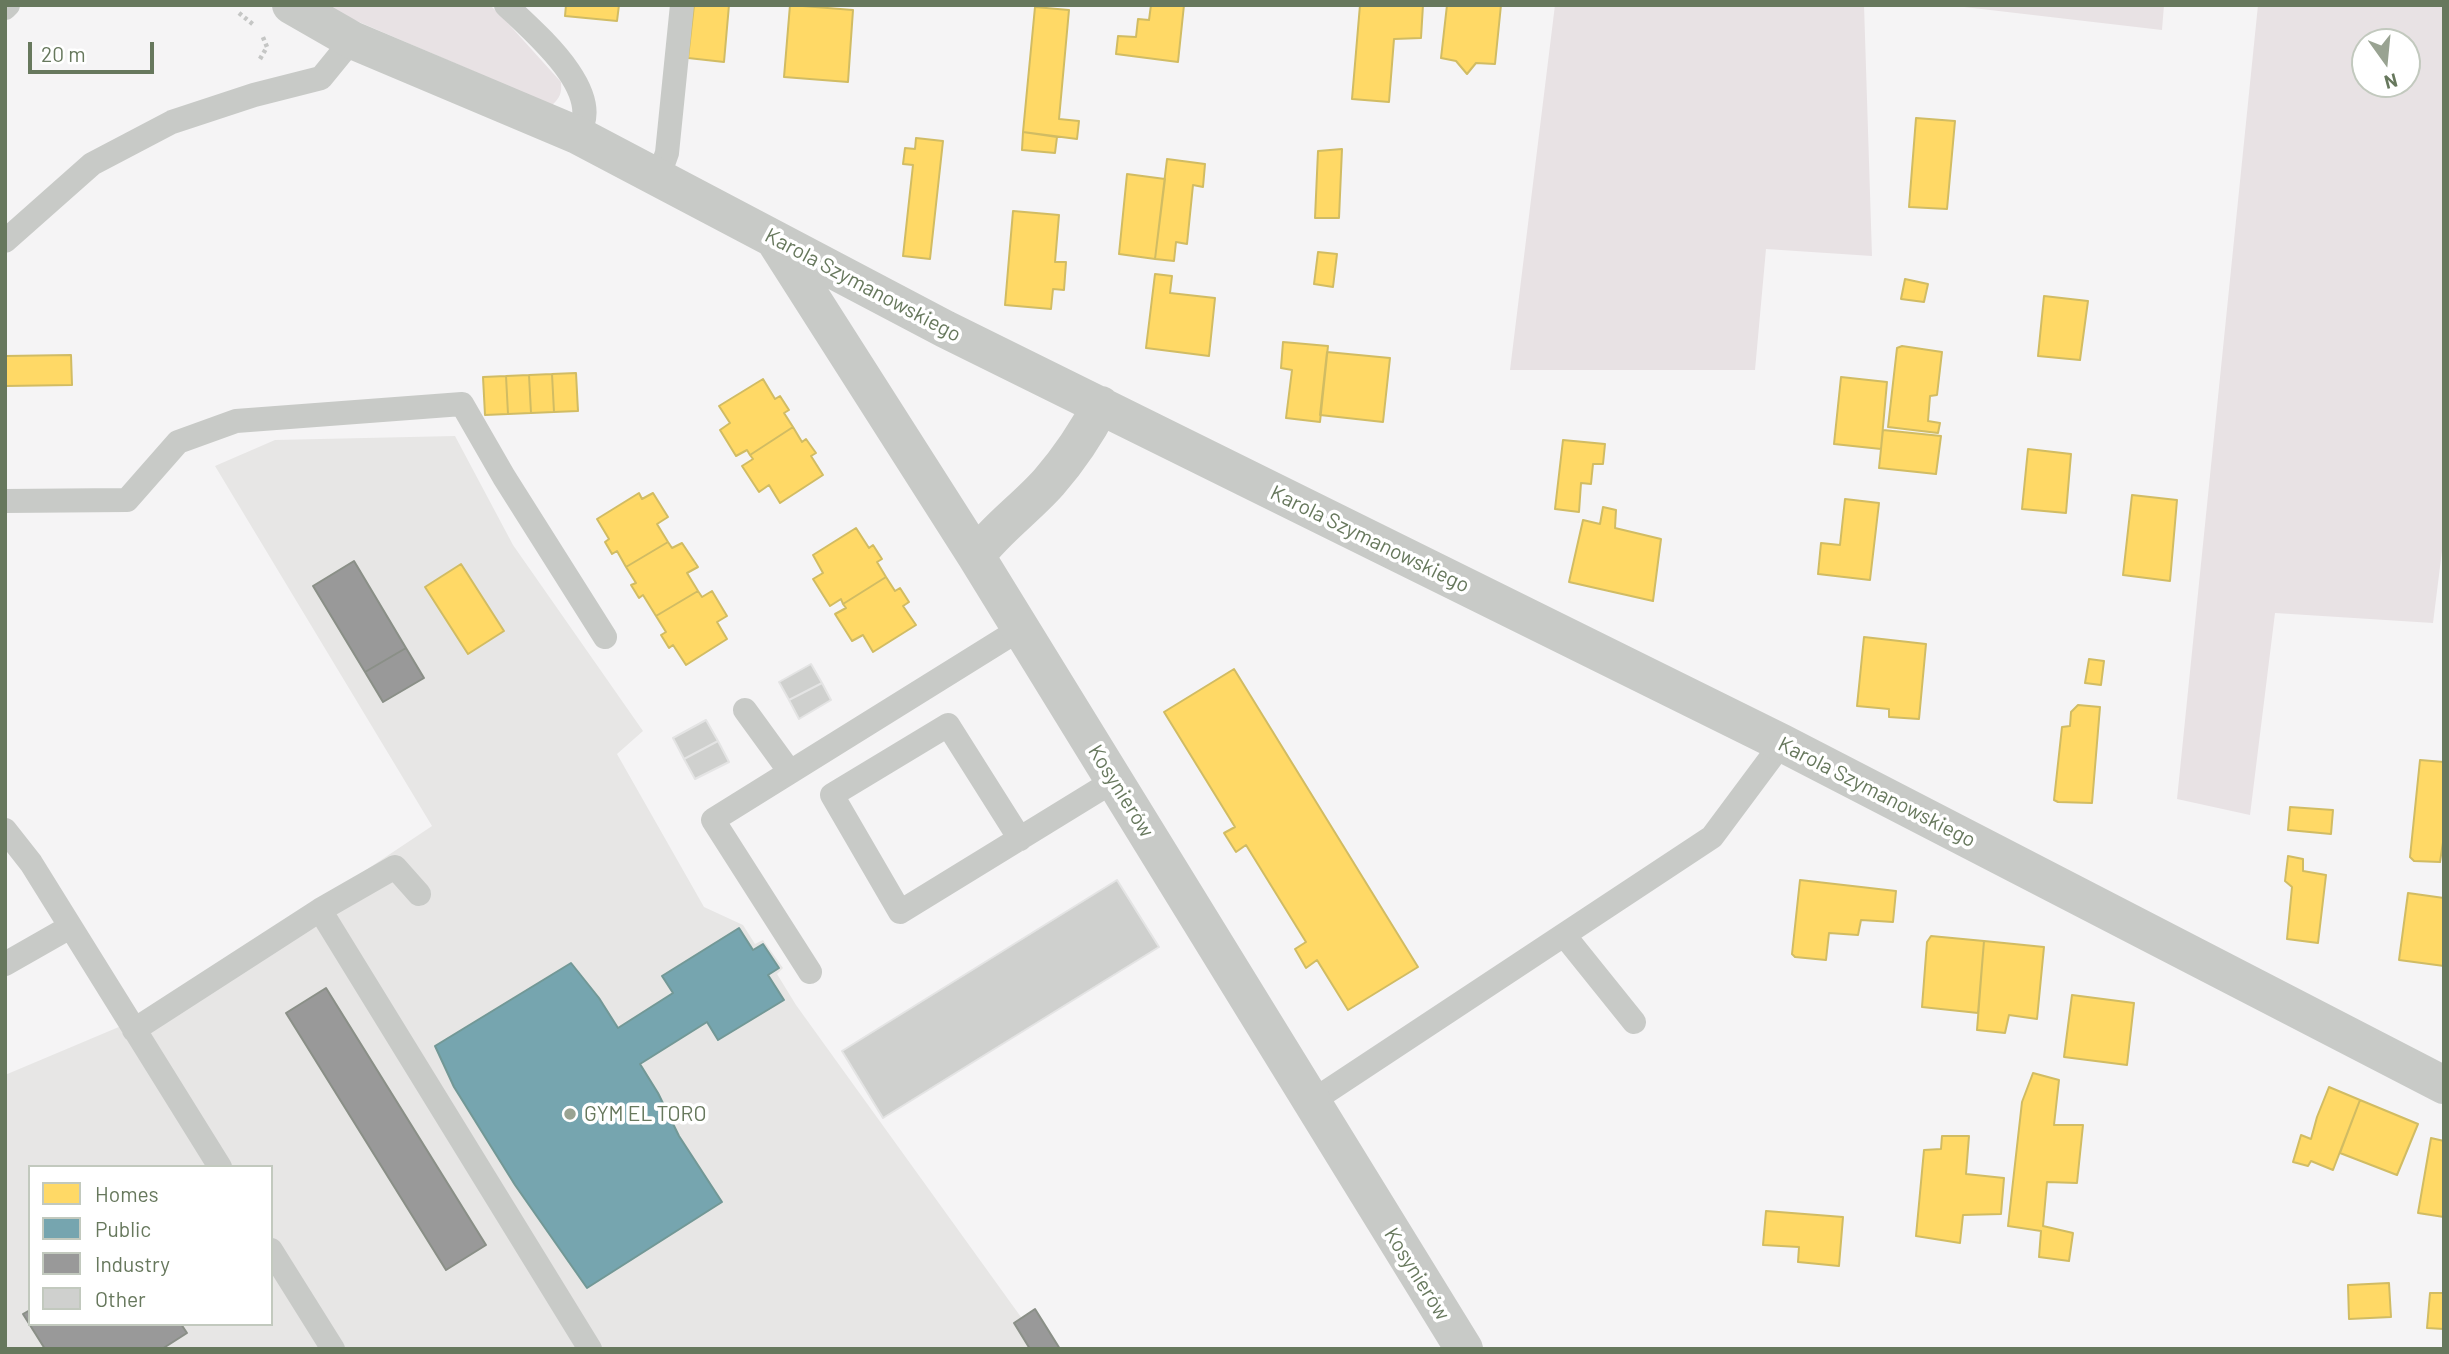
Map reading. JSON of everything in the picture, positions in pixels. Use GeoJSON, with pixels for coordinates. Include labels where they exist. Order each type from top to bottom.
{"type":"FeatureCollection","features":[{"type":"Feature","properties":{"kind":"street","name":"Karola Szymanowskiego"},"geometry":{"type":"LineString","coordinates":[[290,5],[352,40],[576,135],[945,329],[1782,743],[2444,1085]]}},
{"type":"Feature","properties":{"kind":"street","name":"Kosynierów"},"geometry":{"type":"LineString","coordinates":[[772,236],[976,556],[1464,1349]]}},
{"type":"Feature","properties":{"kind":"street"},"geometry":{"type":"LineString","coordinates":[[976,556],[989,539],[1048,482],[1091,425],[1101,405]]}},
{"type":"Feature","properties":{"kind":"lane"},"geometry":{"type":"LineString","coordinates":[[506,5],[555,55],[579,87],[585,105],[585,120],[576,135]]}},
{"type":"Feature","properties":{"kind":"lane"},"geometry":{"type":"LineString","coordinates":[[658,178],[667,153],[682,5]]}},
{"type":"Feature","properties":{"kind":"lane"},"geometry":{"type":"LineString","coordinates":[[5,241],[92,164],[172,122],[254,95],[321,78],[352,40]]}},
{"type":"Feature","properties":{"kind":"lane"},"geometry":{"type":"LineString","coordinates":[[5,500],[127,500],[178,442],[236,421],[462,404],[605,637]]}},
{"type":"Feature","properties":{"kind":"lane"},"geometry":{"type":"LineString","coordinates":[[810,972],[713,820],[1020,629]]}},
{"type":"Feature","properties":{"kind":"lane"},"geometry":{"type":"LineString","coordinates":[[745,710],[790,772]]}},
{"type":"Feature","properties":{"kind":"lane"},"geometry":{"type":"LineString","coordinates":[[1020,839],[948,725],[832,795],[900,912],[1020,839],[1115,780]]}},
{"type":"Feature","properties":{"kind":"lane"},"geometry":{"type":"LineString","coordinates":[[1311,1102],[1712,837],[1782,743]]}},
{"type":"Feature","properties":{"kind":"lane"},"geometry":{"type":"LineString","coordinates":[[5,830],[31,863],[219,1165]]}},
{"type":"Feature","properties":{"kind":"lane"},"geometry":{"type":"LineString","coordinates":[[134,1030],[320,910],[395,867],[419,894]]}},
{"type":"Feature","properties":{"kind":"lane"},"geometry":{"type":"LineString","coordinates":[[320,910],[590,1349]]}},
{"type":"Feature","properties":{"kind":"lane"},"geometry":{"type":"LineString","coordinates":[[5,964],[70,927]]}},
{"type":"Feature","properties":{"kind":"lane"},"geometry":{"type":"LineString","coordinates":[[1564,935],[1634,1022]]}},
{"type":"Feature","properties":{"kind":"lane"},"geometry":{"type":"LineString","coordinates":[[273,1253],[332,1349]]}},
{"type":"Feature","properties":{"kind":"shaded area"},"geometry":{"type":"Polygon","coordinates":[[[327,5],[490,5],[561,82],[560,95],[552,105],[352,19],[327,5]]]}},
{"type":"Feature","properties":{"kind":"shaded area"},"geometry":{"type":"Polygon","coordinates":[[[1555,5],[1864,5],[1872,256],[1766,249],[1755,370],[1510,370],[1555,5]]]}},
{"type":"Feature","properties":{"kind":"shaded area"},"geometry":{"type":"Polygon","coordinates":[[[1947,5],[2164,5],[2162,30],[1947,5]]]}},
{"type":"Feature","properties":{"kind":"shaded area"},"geometry":{"type":"Polygon","coordinates":[[[2258,5],[2444,5],[2444,535],[2433,623],[2275,613],[2250,815],[2177,799],[2258,5]]]}},
{"type":"Feature","properties":{"kind":"shaded area"},"geometry":{"type":"Polygon","coordinates":[[[455,436],[513,545],[643,731],[617,754],[704,907],[743,925],[755,944],[763,940],[783,968],[777,974],[796,1005],[1044,1349],[5,1349],[5,1075],[152,1013],[432,826],[215,466],[275,440],[455,436]]]}},
{"type":"Feature","properties":{"kind":"building: Homes"},"geometry":{"type":"Polygon","coordinates":[[[566,5],[619,5],[617,21],[565,16],[566,5]]]}},
{"type":"Feature","properties":{"kind":"building: Homes"},"geometry":{"type":"Polygon","coordinates":[[[694,5],[729,5],[724,62],[688,58],[694,5]]]}},
{"type":"Feature","properties":{"kind":"building: Homes"},"geometry":{"type":"Polygon","coordinates":[[[790,5],[853,10],[848,82],[784,77],[790,5]]]}},
{"type":"Feature","properties":{"kind":"building: Homes"},"geometry":{"type":"Polygon","coordinates":[[[1151,5],[1184,5],[1178,62],[1116,54],[1118,36],[1136,37],[1138,19],[1149,20],[1151,5]]]}},
{"type":"Feature","properties":{"kind":"building: Homes"},"geometry":{"type":"Polygon","coordinates":[[[1360,5],[1423,5],[1421,38],[1394,39],[1389,102],[1352,99],[1360,5]]]}},
{"type":"Feature","properties":{"kind":"building: Homes"},"geometry":{"type":"Polygon","coordinates":[[[1447,5],[1501,5],[1495,64],[1476,63],[1467,74],[1456,61],[1441,58],[1447,5]]]}},
{"type":"Feature","properties":{"kind":"building: Homes"},"geometry":{"type":"Polygon","coordinates":[[[1035,7],[1069,10],[1059,119],[1079,121],[1077,139],[1023,132],[1035,7]]]}},
{"type":"Feature","properties":{"kind":"building: Homes"},"geometry":{"type":"Polygon","coordinates":[[[1916,118],[1955,121],[1947,209],[1909,207],[1916,118]]]}},
{"type":"Feature","properties":{"kind":"building: Homes"},"geometry":{"type":"Polygon","coordinates":[[[1023,132],[1057,137],[1055,153],[1022,150],[1023,132]]]}},
{"type":"Feature","properties":{"kind":"building: Homes"},"geometry":{"type":"Polygon","coordinates":[[[916,138],[943,141],[930,259],[903,256],[913,165],[903,164],[905,148],[915,149],[916,138]]]}},
{"type":"Feature","properties":{"kind":"building: Homes"},"geometry":{"type":"Polygon","coordinates":[[[1342,149],[1339,218],[1315,218],[1318,151],[1342,149]]]}},
{"type":"Feature","properties":{"kind":"building: Homes"},"geometry":{"type":"Polygon","coordinates":[[[1167,159],[1205,164],[1203,187],[1193,185],[1187,244],[1176,242],[1174,261],[1155,259],[1167,159]]]}},
{"type":"Feature","properties":{"kind":"building: Homes"},"geometry":{"type":"Polygon","coordinates":[[[1127,174],[1165,179],[1155,259],[1119,254],[1127,174]]]}},
{"type":"Feature","properties":{"kind":"building: Homes"},"geometry":{"type":"Polygon","coordinates":[[[1013,211],[1059,215],[1055,262],[1066,262],[1064,290],[1053,289],[1051,309],[1005,305],[1013,211]]]}},
{"type":"Feature","properties":{"kind":"building: Homes"},"geometry":{"type":"Polygon","coordinates":[[[1318,252],[1337,254],[1333,287],[1314,284],[1318,252]]]}},
{"type":"Feature","properties":{"kind":"building: Homes"},"geometry":{"type":"Polygon","coordinates":[[[1155,274],[1172,276],[1170,293],[1215,298],[1209,356],[1146,348],[1155,274]]]}},
{"type":"Feature","properties":{"kind":"building: Homes"},"geometry":{"type":"Polygon","coordinates":[[[1905,279],[1928,284],[1924,302],[1901,299],[1905,279]]]}},
{"type":"Feature","properties":{"kind":"building: Homes"},"geometry":{"type":"Polygon","coordinates":[[[2044,296],[2088,301],[2080,360],[2038,356],[2044,296]]]}},
{"type":"Feature","properties":{"kind":"building: Homes"},"geometry":{"type":"Polygon","coordinates":[[[1283,342],[1328,346],[1320,422],[1286,418],[1292,370],[1281,368],[1283,342]]]}},
{"type":"Feature","properties":{"kind":"building: Homes"},"geometry":{"type":"Polygon","coordinates":[[[1902,346],[1942,352],[1937,395],[1930,396],[1928,421],[1940,423],[1938,433],[1888,427],[1897,348],[1902,346]]]}},
{"type":"Feature","properties":{"kind":"building: Homes"},"geometry":{"type":"Polygon","coordinates":[[[1327,352],[1390,358],[1383,422],[1320,415],[1327,352]]]}},
{"type":"Feature","properties":{"kind":"building: Homes"},"geometry":{"type":"Polygon","coordinates":[[[71,355],[72,385],[5,386],[5,356],[71,355]]]}},
{"type":"Feature","properties":{"kind":"building: Homes"},"geometry":{"type":"Polygon","coordinates":[[[576,373],[578,411],[554,412],[552,374],[576,373]]]}},
{"type":"Feature","properties":{"kind":"building: Homes"},"geometry":{"type":"Polygon","coordinates":[[[552,374],[554,412],[531,413],[529,375],[552,374]]]}},
{"type":"Feature","properties":{"kind":"building: Homes"},"geometry":{"type":"Polygon","coordinates":[[[529,375],[531,413],[508,414],[506,376],[529,375]]]}},
{"type":"Feature","properties":{"kind":"building: Homes"},"geometry":{"type":"Polygon","coordinates":[[[506,376],[508,414],[485,415],[483,377],[506,376]]]}},
{"type":"Feature","properties":{"kind":"building: Homes"},"geometry":{"type":"Polygon","coordinates":[[[1841,377],[1887,382],[1881,449],[1834,444],[1841,377]]]}},
{"type":"Feature","properties":{"kind":"building: Homes"},"geometry":{"type":"Polygon","coordinates":[[[763,379],[775,399],[780,396],[789,410],[784,413],[793,427],[750,455],[747,450],[736,456],[720,430],[730,423],[719,406],[763,379]]]}},
{"type":"Feature","properties":{"kind":"building: Homes"},"geometry":{"type":"Polygon","coordinates":[[[793,427],[802,442],[806,439],[816,453],[811,456],[823,475],[780,503],[769,485],[759,492],[742,466],[753,459],[750,455],[793,427]]]}},
{"type":"Feature","properties":{"kind":"building: Homes"},"geometry":{"type":"Polygon","coordinates":[[[1883,430],[1941,436],[1936,474],[1879,468],[1883,430]]]}},
{"type":"Feature","properties":{"kind":"building: Homes"},"geometry":{"type":"Polygon","coordinates":[[[1563,440],[1605,444],[1603,464],[1593,464],[1591,484],[1581,483],[1579,512],[1555,509],[1563,440]]]}},
{"type":"Feature","properties":{"kind":"building: Homes"},"geometry":{"type":"Polygon","coordinates":[[[2028,449],[2071,454],[2066,513],[2022,509],[2028,449]]]}},
{"type":"Feature","properties":{"kind":"building: Homes"},"geometry":{"type":"Polygon","coordinates":[[[639,493],[642,499],[653,493],[668,517],[657,524],[668,542],[626,567],[617,551],[612,554],[605,542],[609,539],[597,519],[639,493]]]}},
{"type":"Feature","properties":{"kind":"building: Homes"},"geometry":{"type":"Polygon","coordinates":[[[2132,495],[2177,500],[2170,581],[2123,575],[2132,495]]]}},
{"type":"Feature","properties":{"kind":"building: Homes"},"geometry":{"type":"Polygon","coordinates":[[[1845,499],[1879,503],[1870,580],[1818,574],[1821,543],[1840,545],[1845,499]]]}},
{"type":"Feature","properties":{"kind":"building: Homes"},"geometry":{"type":"Polygon","coordinates":[[[1603,507],[1616,510],[1615,528],[1661,539],[1653,601],[1569,582],[1583,520],[1600,524],[1603,507]]]}},
{"type":"Feature","properties":{"kind":"building: Homes"},"geometry":{"type":"Polygon","coordinates":[[[856,528],[869,548],[873,545],[882,559],[877,562],[886,577],[843,604],[841,599],[830,606],[813,579],[823,573],[813,555],[856,528]]]}},
{"type":"Feature","properties":{"kind":"building: Homes"},"geometry":{"type":"Polygon","coordinates":[[[668,542],[672,548],[682,543],[698,567],[687,573],[698,591],[656,616],[643,595],[639,598],[631,585],[636,583],[626,567],[668,542]]]}},
{"type":"Feature","properties":{"kind":"building: Homes"},"geometry":{"type":"Polygon","coordinates":[[[461,564],[504,631],[468,654],[425,587],[461,564]]]}},
{"type":"Feature","properties":{"kind":"building: Homes"},"geometry":{"type":"Polygon","coordinates":[[[886,577],[895,591],[900,588],[909,602],[903,606],[916,625],[873,652],[863,635],[852,641],[835,614],[846,608],[843,604],[886,577]]]}},
{"type":"Feature","properties":{"kind":"building: Homes"},"geometry":{"type":"Polygon","coordinates":[[[698,591],[702,597],[712,591],[727,616],[717,622],[727,639],[686,665],[673,645],[669,648],[661,635],[666,632],[656,616],[698,591]]]}},
{"type":"Feature","properties":{"kind":"building: Homes"},"geometry":{"type":"Polygon","coordinates":[[[1864,637],[1926,644],[1919,719],[1889,717],[1889,709],[1857,706],[1864,637]]]}},
{"type":"Feature","properties":{"kind":"building: Homes"},"geometry":{"type":"Polygon","coordinates":[[[2089,659],[2104,661],[2101,685],[2085,683],[2089,659]]]}},
{"type":"Feature","properties":{"kind":"building: Homes"},"geometry":{"type":"Polygon","coordinates":[[[1234,669],[1418,967],[1348,1010],[1317,960],[1306,968],[1295,949],[1306,942],[1246,845],[1236,852],[1224,833],[1235,827],[1164,712],[1234,669]]]}},
{"type":"Feature","properties":{"kind":"building: Homes"},"geometry":{"type":"Polygon","coordinates":[[[2078,705],[2100,707],[2092,803],[2058,802],[2054,800],[2062,727],[2070,726],[2071,712],[2078,705]]]}},
{"type":"Feature","properties":{"kind":"building: Homes"},"geometry":{"type":"Polygon","coordinates":[[[2420,760],[2444,762],[2444,836],[2440,862],[2414,861],[2410,857],[2420,760]]]}},
{"type":"Feature","properties":{"kind":"building: Homes"},"geometry":{"type":"Polygon","coordinates":[[[2290,807],[2333,810],[2331,834],[2288,830],[2290,807]]]}},
{"type":"Feature","properties":{"kind":"building: Homes"},"geometry":{"type":"Polygon","coordinates":[[[2288,856],[2303,859],[2303,871],[2326,875],[2318,943],[2287,939],[2292,887],[2285,881],[2288,856]]]}},
{"type":"Feature","properties":{"kind":"building: Homes"},"geometry":{"type":"Polygon","coordinates":[[[1800,880],[1896,891],[1893,922],[1861,920],[1858,935],[1829,933],[1826,960],[1795,957],[1792,954],[1800,880]]]}},
{"type":"Feature","properties":{"kind":"building: Homes"},"geometry":{"type":"Polygon","coordinates":[[[2408,893],[2444,898],[2444,966],[2399,960],[2408,893]]]}},
{"type":"Feature","properties":{"kind":"building: Homes"},"geometry":{"type":"Polygon","coordinates":[[[1931,936],[1984,941],[1978,1013],[1922,1007],[1927,942],[1931,936]]]}},
{"type":"Feature","properties":{"kind":"building: Homes"},"geometry":{"type":"Polygon","coordinates":[[[1984,941],[2044,947],[2037,1019],[2009,1015],[2005,1033],[1977,1030],[1984,941]]]}},
{"type":"Feature","properties":{"kind":"building: Homes"},"geometry":{"type":"Polygon","coordinates":[[[2072,995],[2134,1003],[2127,1065],[2064,1057],[2072,995]]]}},
{"type":"Feature","properties":{"kind":"building: Homes"},"geometry":{"type":"Polygon","coordinates":[[[2033,1073],[2059,1080],[2054,1125],[2083,1125],[2077,1183],[2047,1182],[2043,1226],[2073,1233],[2069,1261],[2039,1257],[2041,1231],[2008,1226],[2022,1102],[2033,1073]]]}},
{"type":"Feature","properties":{"kind":"building: Homes"},"geometry":{"type":"Polygon","coordinates":[[[2329,1087],[2360,1100],[2333,1170],[2311,1161],[2308,1166],[2293,1162],[2301,1135],[2311,1139],[2329,1087]]]}},
{"type":"Feature","properties":{"kind":"building: Homes"},"geometry":{"type":"Polygon","coordinates":[[[2360,1100],[2418,1124],[2397,1175],[2340,1153],[2360,1100]]]}},
{"type":"Feature","properties":{"kind":"building: Homes"},"geometry":{"type":"Polygon","coordinates":[[[1942,1136],[1969,1136],[1966,1174],[2004,1178],[2001,1214],[1963,1215],[1960,1243],[1916,1236],[1924,1150],[1941,1149],[1942,1136]]]}},
{"type":"Feature","properties":{"kind":"building: Homes"},"geometry":{"type":"Polygon","coordinates":[[[2431,1138],[2444,1141],[2444,1217],[2418,1213],[2431,1138]]]}},
{"type":"Feature","properties":{"kind":"building: Homes"},"geometry":{"type":"Polygon","coordinates":[[[1766,1211],[1843,1217],[1839,1266],[1798,1262],[1799,1247],[1763,1245],[1766,1211]]]}},
{"type":"Feature","properties":{"kind":"building: Homes"},"geometry":{"type":"Polygon","coordinates":[[[2389,1283],[2391,1317],[2349,1319],[2348,1285],[2389,1283]]]}},
{"type":"Feature","properties":{"kind":"building: Homes"},"geometry":{"type":"Polygon","coordinates":[[[2430,1293],[2444,1293],[2444,1329],[2427,1328],[2430,1293]]]}},
{"type":"Feature","properties":{"kind":"building: Public","name":"GYM EL TORO"},"geometry":{"type":"Polygon","coordinates":[[[739,928],[753,950],[763,944],[779,968],[768,975],[784,1000],[718,1040],[707,1022],[640,1064],[679,1136],[722,1202],[587,1288],[515,1185],[454,1087],[435,1046],[571,963],[599,998],[618,1028],[673,993],[662,976],[739,928]]]}},
{"type":"Feature","properties":{"kind":"building: Industry"},"geometry":{"type":"Polygon","coordinates":[[[354,561],[406,648],[365,672],[313,586],[354,561]]]}},
{"type":"Feature","properties":{"kind":"building: Industry"},"geometry":{"type":"Polygon","coordinates":[[[406,648],[424,678],[383,702],[365,672],[406,648]]]}},
{"type":"Feature","properties":{"kind":"building: Industry"},"geometry":{"type":"Polygon","coordinates":[[[326,988],[486,1245],[446,1270],[286,1013],[326,988]]]}},
{"type":"Feature","properties":{"kind":"building: Industry"},"geometry":{"type":"Polygon","coordinates":[[[1035,1309],[1060,1349],[1030,1349],[1014,1323],[1035,1309]]]}},
{"type":"Feature","properties":{"kind":"building: Industry"},"geometry":{"type":"Polygon","coordinates":[[[31,1326],[182,1326],[187,1333],[162,1349],[45,1349],[31,1326]]]}},
{"type":"Feature","properties":{"kind":"building: Other"},"geometry":{"type":"Polygon","coordinates":[[[811,664],[822,683],[789,700],[779,682],[811,664]]]}},
{"type":"Feature","properties":{"kind":"building: Other"},"geometry":{"type":"Polygon","coordinates":[[[822,683],[831,700],[799,719],[789,700],[822,683]]]}},
{"type":"Feature","properties":{"kind":"building: Other"},"geometry":{"type":"Polygon","coordinates":[[[706,720],[718,741],[684,759],[673,738],[706,720]]]}},
{"type":"Feature","properties":{"kind":"building: Other"},"geometry":{"type":"Polygon","coordinates":[[[718,741],[729,762],[695,779],[684,759],[718,741]]]}},
{"type":"Feature","properties":{"kind":"building: Other"},"geometry":{"type":"Polygon","coordinates":[[[1117,880],[1159,947],[883,1118],[842,1051],[1117,880]]]}},
{"type":"Feature","properties":{"kind":"place","name":"GYM EL TORO"},"geometry":{"type":"Point","coordinates":[570,1114]}}]}
